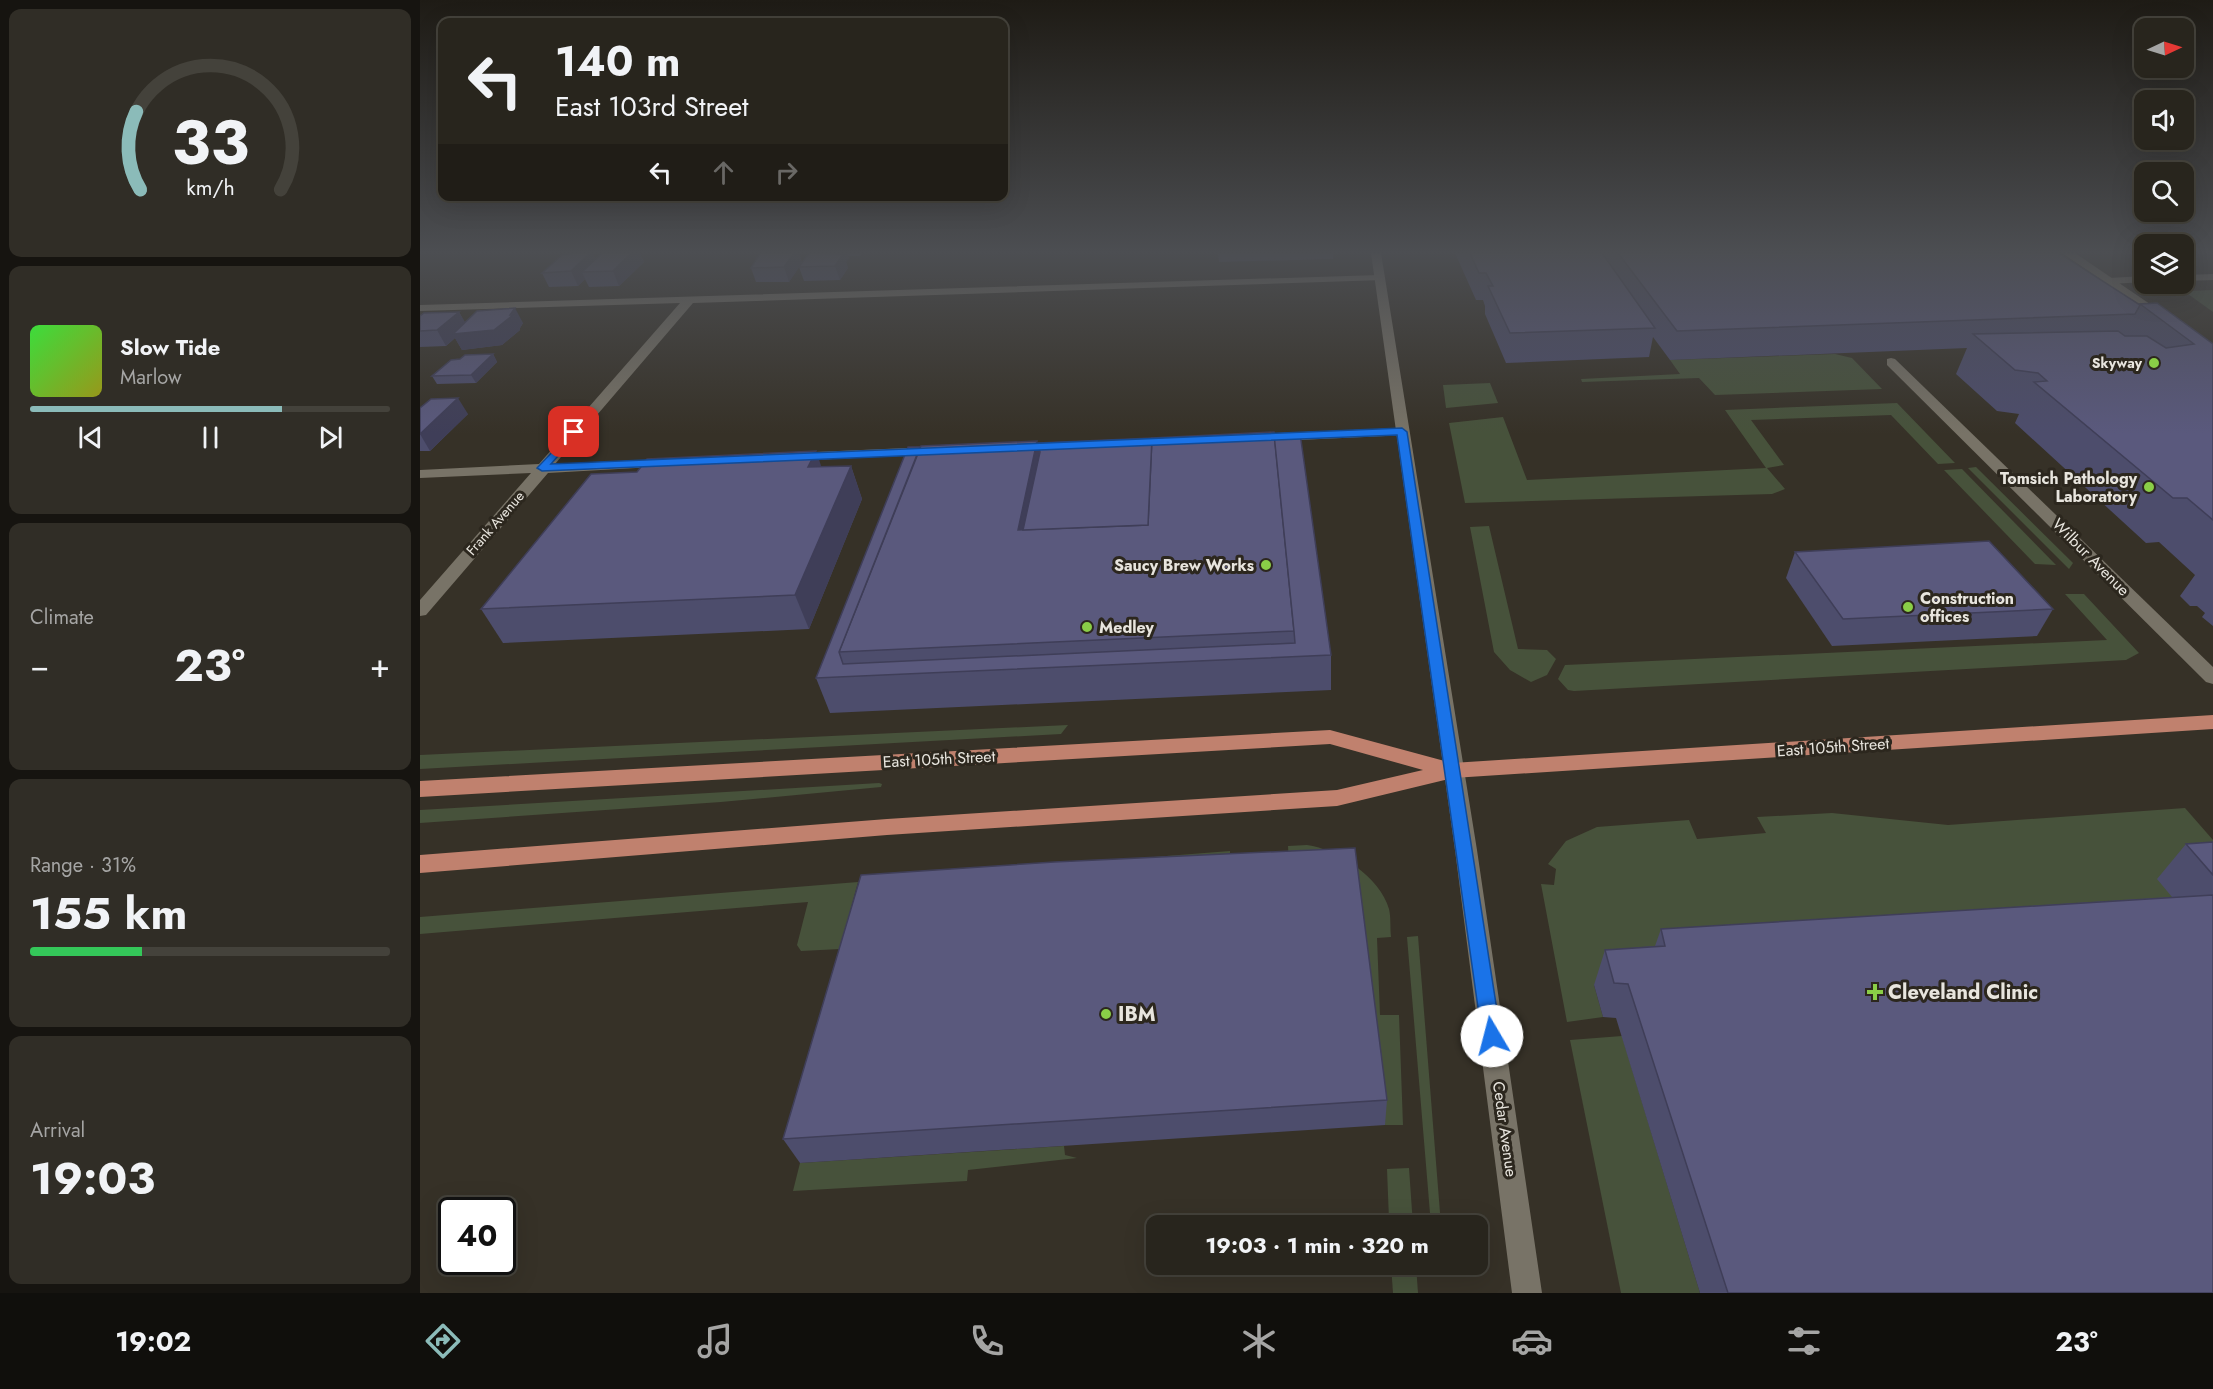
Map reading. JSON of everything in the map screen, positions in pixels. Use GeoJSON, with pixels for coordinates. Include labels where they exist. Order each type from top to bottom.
{"type":"FeatureCollection","features":[{"type":"Feature","properties":{"kind":"main road","name":"East 105th Street"},"geometry":{"type":"LineString","coordinates":[[420,864],[887,827],[1337,798],[1454,770],[2213,722]]}},
{"type":"Feature","properties":{"kind":"main road","name":"East 105th Street"},"geometry":{"type":"LineString","coordinates":[[420,789],[1330,737],[1454,770]]}},
{"type":"Feature","properties":{"kind":"street","name":"Frank Avenue"},"geometry":{"type":"LineString","coordinates":[[420,611],[677,313]]}},
{"type":"Feature","properties":{"kind":"street","name":"Cedar Avenue"},"geometry":{"type":"LineString","coordinates":[[1384,313],[1454,770],[1527,1293]]}},
{"type":"Feature","properties":{"kind":"street"},"geometry":{"type":"LineString","coordinates":[[2158,313],[2175,325]]}},
{"type":"Feature","properties":{"kind":"street","name":"Wilbur Avenue"},"geometry":{"type":"LineString","coordinates":[[1891,362],[2213,678]]}},
{"type":"Feature","properties":{"kind":"street"},"geometry":{"type":"LineString","coordinates":[[1258,437],[1402,432]]}},
{"type":"Feature","properties":{"kind":"street"},"geometry":{"type":"LineString","coordinates":[[772,458],[951,450]]}},
{"type":"Feature","properties":{"kind":"street"},"geometry":{"type":"LineString","coordinates":[[420,474],[677,462]]}},
{"type":"Feature","properties":{"kind":"green space"},"geometry":{"type":"Polygon","coordinates":[[[1835,354],[1852,358],[1882,389],[1715,395],[1699,378],[1582,382],[1581,379],[1680,374],[1670,360],[1835,354]]]}},
{"type":"Feature","properties":{"kind":"green space"},"geometry":{"type":"Polygon","coordinates":[[[1490,383],[1498,403],[1446,408],[1443,385],[1490,383]]]}},
{"type":"Feature","properties":{"kind":"green space"},"geometry":{"type":"Polygon","coordinates":[[[1897,403],[1955,463],[1938,464],[1891,415],[1751,420],[1784,465],[1767,468],[1785,489],[1772,494],[1465,503],[1449,423],[1503,417],[1527,480],[1766,468],[1725,410],[1897,403]]]}},
{"type":"Feature","properties":{"kind":"green space"},"geometry":{"type":"Polygon","coordinates":[[[1976,467],[2073,563],[2069,569],[1968,468],[1976,467]]]}},
{"type":"Feature","properties":{"kind":"green space"},"geometry":{"type":"Polygon","coordinates":[[[1962,469],[2056,565],[2035,564],[1944,470],[1962,469]]]}},
{"type":"Feature","properties":{"kind":"green space"},"geometry":{"type":"Polygon","coordinates":[[[1489,526],[1518,649],[1547,650],[1556,659],[1547,675],[1531,682],[1510,670],[1494,652],[1470,527],[1489,526]]]}},
{"type":"Feature","properties":{"kind":"green space"},"geometry":{"type":"Polygon","coordinates":[[[2065,594],[2084,594],[2139,653],[2126,660],[1574,691],[1568,690],[1558,679],[1565,665],[2107,640],[2065,594]]]}},
{"type":"Feature","properties":{"kind":"green space"},"geometry":{"type":"Polygon","coordinates":[[[1068,725],[1061,734],[420,769],[420,755],[1068,725]]]}},
{"type":"Feature","properties":{"kind":"green space"},"geometry":{"type":"Polygon","coordinates":[[[882,784],[881,787],[721,802],[420,823],[420,810],[882,784]]]}},
{"type":"Feature","properties":{"kind":"green space"},"geometry":{"type":"Polygon","coordinates":[[[2185,808],[2213,840],[2213,859],[2198,929],[1594,985],[1603,1017],[1567,1022],[1541,884],[1554,885],[1556,869],[1548,864],[1566,841],[1597,827],[1689,820],[1697,839],[1766,833],[1757,817],[1832,813],[1948,825],[2185,808]]]}},
{"type":"Feature","properties":{"kind":"green space"},"geometry":{"type":"Polygon","coordinates":[[[1307,845],[1331,852],[1356,867],[1377,886],[1389,909],[1391,937],[1377,938],[1380,1015],[1399,1015],[1403,1125],[1385,1125],[1354,875],[989,870],[1230,851],[1230,867],[1289,863],[1288,846],[1307,845]]]}},
{"type":"Feature","properties":{"kind":"green space"},"geometry":{"type":"Polygon","coordinates":[[[858,882],[840,949],[801,951],[797,945],[808,902],[420,934],[420,917],[858,882]]]}},
{"type":"Feature","properties":{"kind":"green space"},"geometry":{"type":"Polygon","coordinates":[[[1418,936],[1440,1215],[1430,1215],[1407,937],[1418,936]]]}},
{"type":"Feature","properties":{"kind":"green space"},"geometry":{"type":"Polygon","coordinates":[[[1622,1036],[1700,1293],[1621,1293],[1570,1040],[1622,1036]]]}},
{"type":"Feature","properties":{"kind":"green space"},"geometry":{"type":"Polygon","coordinates":[[[1064,1146],[1065,1155],[1077,1158],[968,1170],[967,1181],[793,1191],[800,1163],[1064,1146]]]}},
{"type":"Feature","properties":{"kind":"green space"},"geometry":{"type":"Polygon","coordinates":[[[1409,1168],[1412,1215],[1389,1215],[1387,1169],[1409,1168]]]}},
{"type":"Feature","properties":{"kind":"green space"},"geometry":{"type":"Polygon","coordinates":[[[1392,1275],[1417,1275],[1418,1293],[1393,1293],[1392,1275]]]}},
{"type":"Feature","properties":{"kind":"building"},"geometry":{"type":"Polygon","coordinates":[[[424,313],[457,313],[437,330],[420,331],[420,316],[424,313]]]}},
{"type":"Feature","properties":{"kind":"building"},"geometry":{"type":"Polygon","coordinates":[[[475,313],[513,315],[494,330],[453,334],[475,313]]]}},
{"type":"Feature","properties":{"kind":"building"},"geometry":{"type":"Polygon","coordinates":[[[1501,313],[1645,313],[1655,328],[1510,333],[1501,313]]]}},
{"type":"Feature","properties":{"kind":"building"},"geometry":{"type":"Polygon","coordinates":[[[1664,313],[2135,313],[2135,314],[1677,331],[1664,313]]]}},
{"type":"Feature","properties":{"kind":"building"},"geometry":{"type":"Polygon","coordinates":[[[2153,313],[2171,313],[2213,344],[2213,520],[2187,498],[2173,498],[2034,382],[2047,381],[2038,373],[2015,370],[1973,334],[2118,331],[2125,336],[2147,336],[2166,348],[2194,344],[2153,313]]]}},
{"type":"Feature","properties":{"kind":"building"},"geometry":{"type":"Polygon","coordinates":[[[493,354],[471,375],[432,376],[451,360],[460,359],[465,355],[493,354]]]}},
{"type":"Feature","properties":{"kind":"building"},"geometry":{"type":"Polygon","coordinates":[[[458,398],[420,434],[420,408],[431,399],[458,398]]]}},
{"type":"Feature","properties":{"kind":"building","name":"Medley"},"geometry":{"type":"Polygon","coordinates":[[[1274,432],[1294,631],[839,652],[921,446],[1037,441],[1018,530],[1148,525],[1152,438],[1274,432]]]}},
{"type":"Feature","properties":{"kind":"building"},"geometry":{"type":"Polygon","coordinates":[[[1300,433],[1331,655],[816,678],[908,447],[920,447],[839,652],[843,664],[1295,643],[1274,434],[1300,433]]]}},
{"type":"Feature","properties":{"kind":"building"},"geometry":{"type":"Polygon","coordinates":[[[1152,438],[1148,525],[1023,530],[1040,452],[1038,443],[1152,438]]]}},
{"type":"Feature","properties":{"kind":"building"},"geometry":{"type":"Polygon","coordinates":[[[816,451],[808,467],[851,466],[795,595],[481,609],[591,474],[637,472],[647,459],[816,451]]]}},
{"type":"Feature","properties":{"kind":"building"},"geometry":{"type":"Polygon","coordinates":[[[1989,541],[2053,609],[1843,619],[1795,552],[1989,541]]]}},
{"type":"Feature","properties":{"kind":"building"},"geometry":{"type":"Polygon","coordinates":[[[2213,842],[2213,875],[2186,844],[2213,842]]]}},
{"type":"Feature","properties":{"kind":"building","name":"IBM"},"geometry":{"type":"Polygon","coordinates":[[[1355,848],[1387,1100],[783,1139],[861,875],[1054,862],[1355,848]]]}},
{"type":"Feature","properties":{"kind":"building"},"geometry":{"type":"Polygon","coordinates":[[[2213,895],[2213,1293],[1728,1293],[1628,984],[1614,983],[1605,950],[1665,946],[1661,929],[2213,895]]]}},
{"type":"Feature","properties":{"kind":"place","name":"Skyway"},"geometry":{"type":"Point","coordinates":[2154,363]}},
{"type":"Feature","properties":{"kind":"place","name":"Tomsich Pathology Laboratory"},"geometry":{"type":"Point","coordinates":[2149,487]}},
{"type":"Feature","properties":{"kind":"place","name":"Saucy Brew Works"},"geometry":{"type":"Point","coordinates":[1266,565]}},
{"type":"Feature","properties":{"kind":"place","name":"Construction offices"},"geometry":{"type":"Point","coordinates":[1908,607]}},
{"type":"Feature","properties":{"kind":"place","name":"Medley"},"geometry":{"type":"Point","coordinates":[1087,627]}},
{"type":"Feature","properties":{"kind":"place","name":"Cleveland Clinic"},"geometry":{"type":"Point","coordinates":[1875,992]}},
{"type":"Feature","properties":{"kind":"place","name":"IBM"},"geometry":{"type":"Point","coordinates":[1106,1014]}},
{"type":"Feature","properties":{"kind":"route"},"geometry":{"type":"LineString","coordinates":[[574,432],[542,468],[1402,432],[1492,1036]]}}]}
